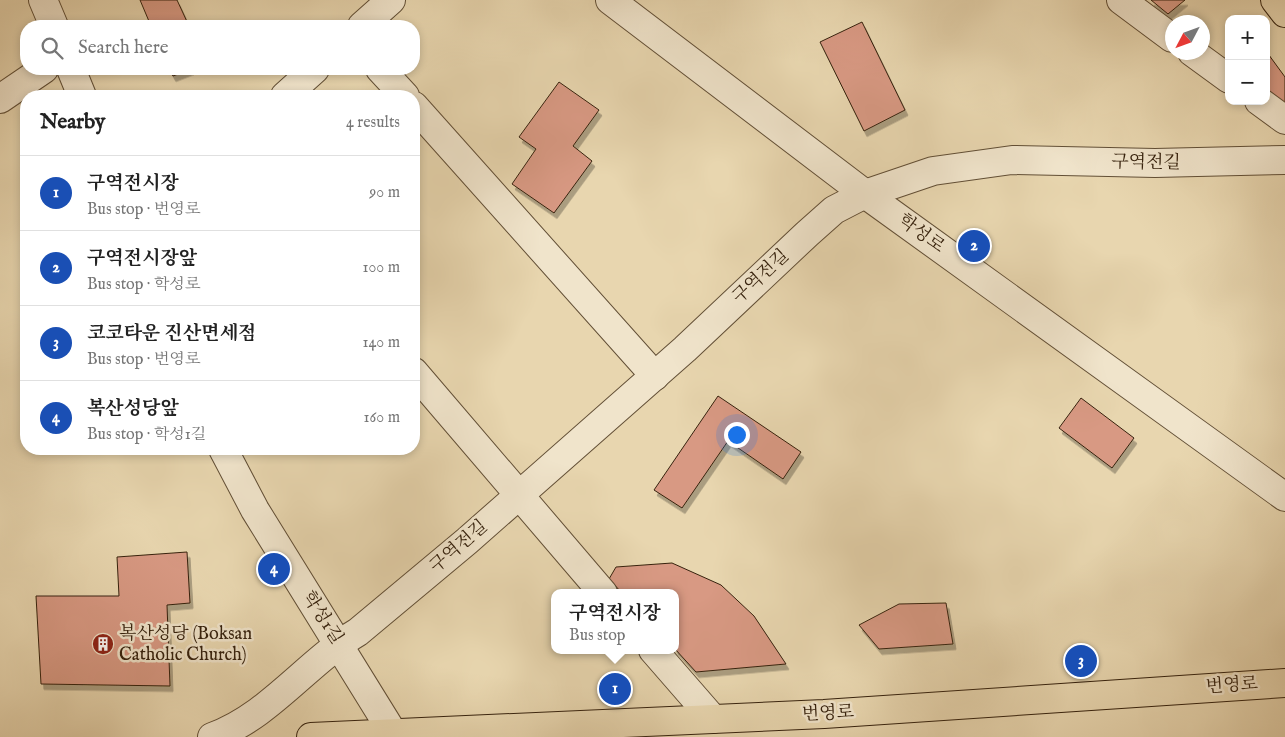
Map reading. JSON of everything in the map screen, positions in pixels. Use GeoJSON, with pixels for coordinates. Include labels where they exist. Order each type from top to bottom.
{"type":"FeatureCollection","features":[{"type":"Feature","properties":{"kind":"main road"},"geometry":{"type":"LineString","coordinates":[[1275,0],[1285,13]]}},
{"type":"Feature","properties":{"kind":"main road","name":"번영로"},"geometry":{"type":"LineString","coordinates":[[311,737],[394,735],[844,713],[1285,682]]}},
{"type":"Feature","properties":{"kind":"street"},"geometry":{"type":"LineString","coordinates":[[43,0],[51,20]]}},
{"type":"Feature","properties":{"kind":"street"},"geometry":{"type":"LineString","coordinates":[[369,20],[391,0]]}},
{"type":"Feature","properties":{"kind":"street","name":"학성로"},"geometry":{"type":"LineString","coordinates":[[610,0],[865,194],[1285,497]]}},
{"type":"Feature","properties":{"kind":"street"},"geometry":{"type":"LineString","coordinates":[[1121,0],[1165,33]]}},
{"type":"Feature","properties":{"kind":"street"},"geometry":{"type":"LineString","coordinates":[[1203,60],[1225,76]]}},
{"type":"Feature","properties":{"kind":"street"},"geometry":{"type":"LineString","coordinates":[[0,99],[35,75]]}},
{"type":"Feature","properties":{"kind":"street"},"geometry":{"type":"LineString","coordinates":[[73,75],[80,90]]}},
{"type":"Feature","properties":{"kind":"street"},"geometry":{"type":"LineString","coordinates":[[292,90],[308,75]]}},
{"type":"Feature","properties":{"kind":"street"},"geometry":{"type":"LineString","coordinates":[[386,75],[399,90]]}},
{"type":"Feature","properties":{"kind":"street"},"geometry":{"type":"LineString","coordinates":[[1264,105],[1285,120]]}},
{"type":"Feature","properties":{"kind":"street"},"geometry":{"type":"LineString","coordinates":[[420,113],[655,376]]}},
{"type":"Feature","properties":{"kind":"street","name":"구역전길"},"geometry":{"type":"LineString","coordinates":[[212,737],[228,732],[253,716],[339,643],[358,632],[655,376],[834,210],[865,194],[933,171],[1012,160],[1155,163],[1285,160]]}},
{"type":"Feature","properties":{"kind":"street"},"geometry":{"type":"LineString","coordinates":[[420,379],[600,589]]}},
{"type":"Feature","properties":{"kind":"street","name":"학성1길"},"geometry":{"type":"LineString","coordinates":[[226,455],[255,510],[339,643],[394,735]]}},
{"type":"Feature","properties":{"kind":"street"},"geometry":{"type":"LineString","coordinates":[[656,654],[713,719]]}},
{"type":"Feature","properties":{"kind":"building"},"geometry":{"type":"Polygon","coordinates":[[[140,0],[177,0],[186,20],[148,20],[140,0]]]}},
{"type":"Feature","properties":{"kind":"building"},"geometry":{"type":"Polygon","coordinates":[[[1151,0],[1185,0],[1168,14],[1151,0]]]}},
{"type":"Feature","properties":{"kind":"building"},"geometry":{"type":"Polygon","coordinates":[[[862,22],[905,110],[864,131],[820,42],[862,22]]]}},
{"type":"Feature","properties":{"kind":"building"},"geometry":{"type":"Polygon","coordinates":[[[1270,56],[1285,77],[1285,111],[1270,100],[1270,56]]]}},
{"type":"Feature","properties":{"kind":"building"},"geometry":{"type":"Polygon","coordinates":[[[559,82],[599,110],[573,146],[592,161],[554,213],[512,184],[536,149],[519,137],[559,82]]]}},
{"type":"Feature","properties":{"kind":"building"},"geometry":{"type":"Polygon","coordinates":[[[718,396],[801,452],[783,479],[728,441],[682,508],[654,490],[718,396]]]}},
{"type":"Feature","properties":{"kind":"building"},"geometry":{"type":"Polygon","coordinates":[[[1081,398],[1134,438],[1112,468],[1059,428],[1081,398]]]}},
{"type":"Feature","properties":{"kind":"building","name":"복산성당 (Boksan Catholic Church)"},"geometry":{"type":"Polygon","coordinates":[[[187,552],[190,603],[167,605],[170,686],[41,684],[36,596],[119,596],[117,557],[187,552]]]}},
{"type":"Feature","properties":{"kind":"building"},"geometry":{"type":"Polygon","coordinates":[[[672,563],[721,585],[754,616],[786,664],[696,672],[679,653],[679,589],[618,589],[609,579],[616,567],[672,563]]]}},
{"type":"Feature","properties":{"kind":"building"},"geometry":{"type":"Polygon","coordinates":[[[946,603],[953,644],[879,649],[859,625],[899,604],[946,603]]]}},
{"type":"Feature","properties":{"kind":"place","name":"구역전시장앞"},"geometry":{"type":"Point","coordinates":[974,246]}},
{"type":"Feature","properties":{"kind":"place","name":"복산성당앞"},"geometry":{"type":"Point","coordinates":[274,569]}},
{"type":"Feature","properties":{"kind":"place","name":"복산성당 (Boksan Catholic Church)"},"geometry":{"type":"Point","coordinates":[103,644]}},
{"type":"Feature","properties":{"kind":"place","name":"코코타운 진산면세점"},"geometry":{"type":"Point","coordinates":[1081,661]}},
{"type":"Feature","properties":{"kind":"place","name":"구역전시장"},"geometry":{"type":"Point","coordinates":[615,689]}}]}
